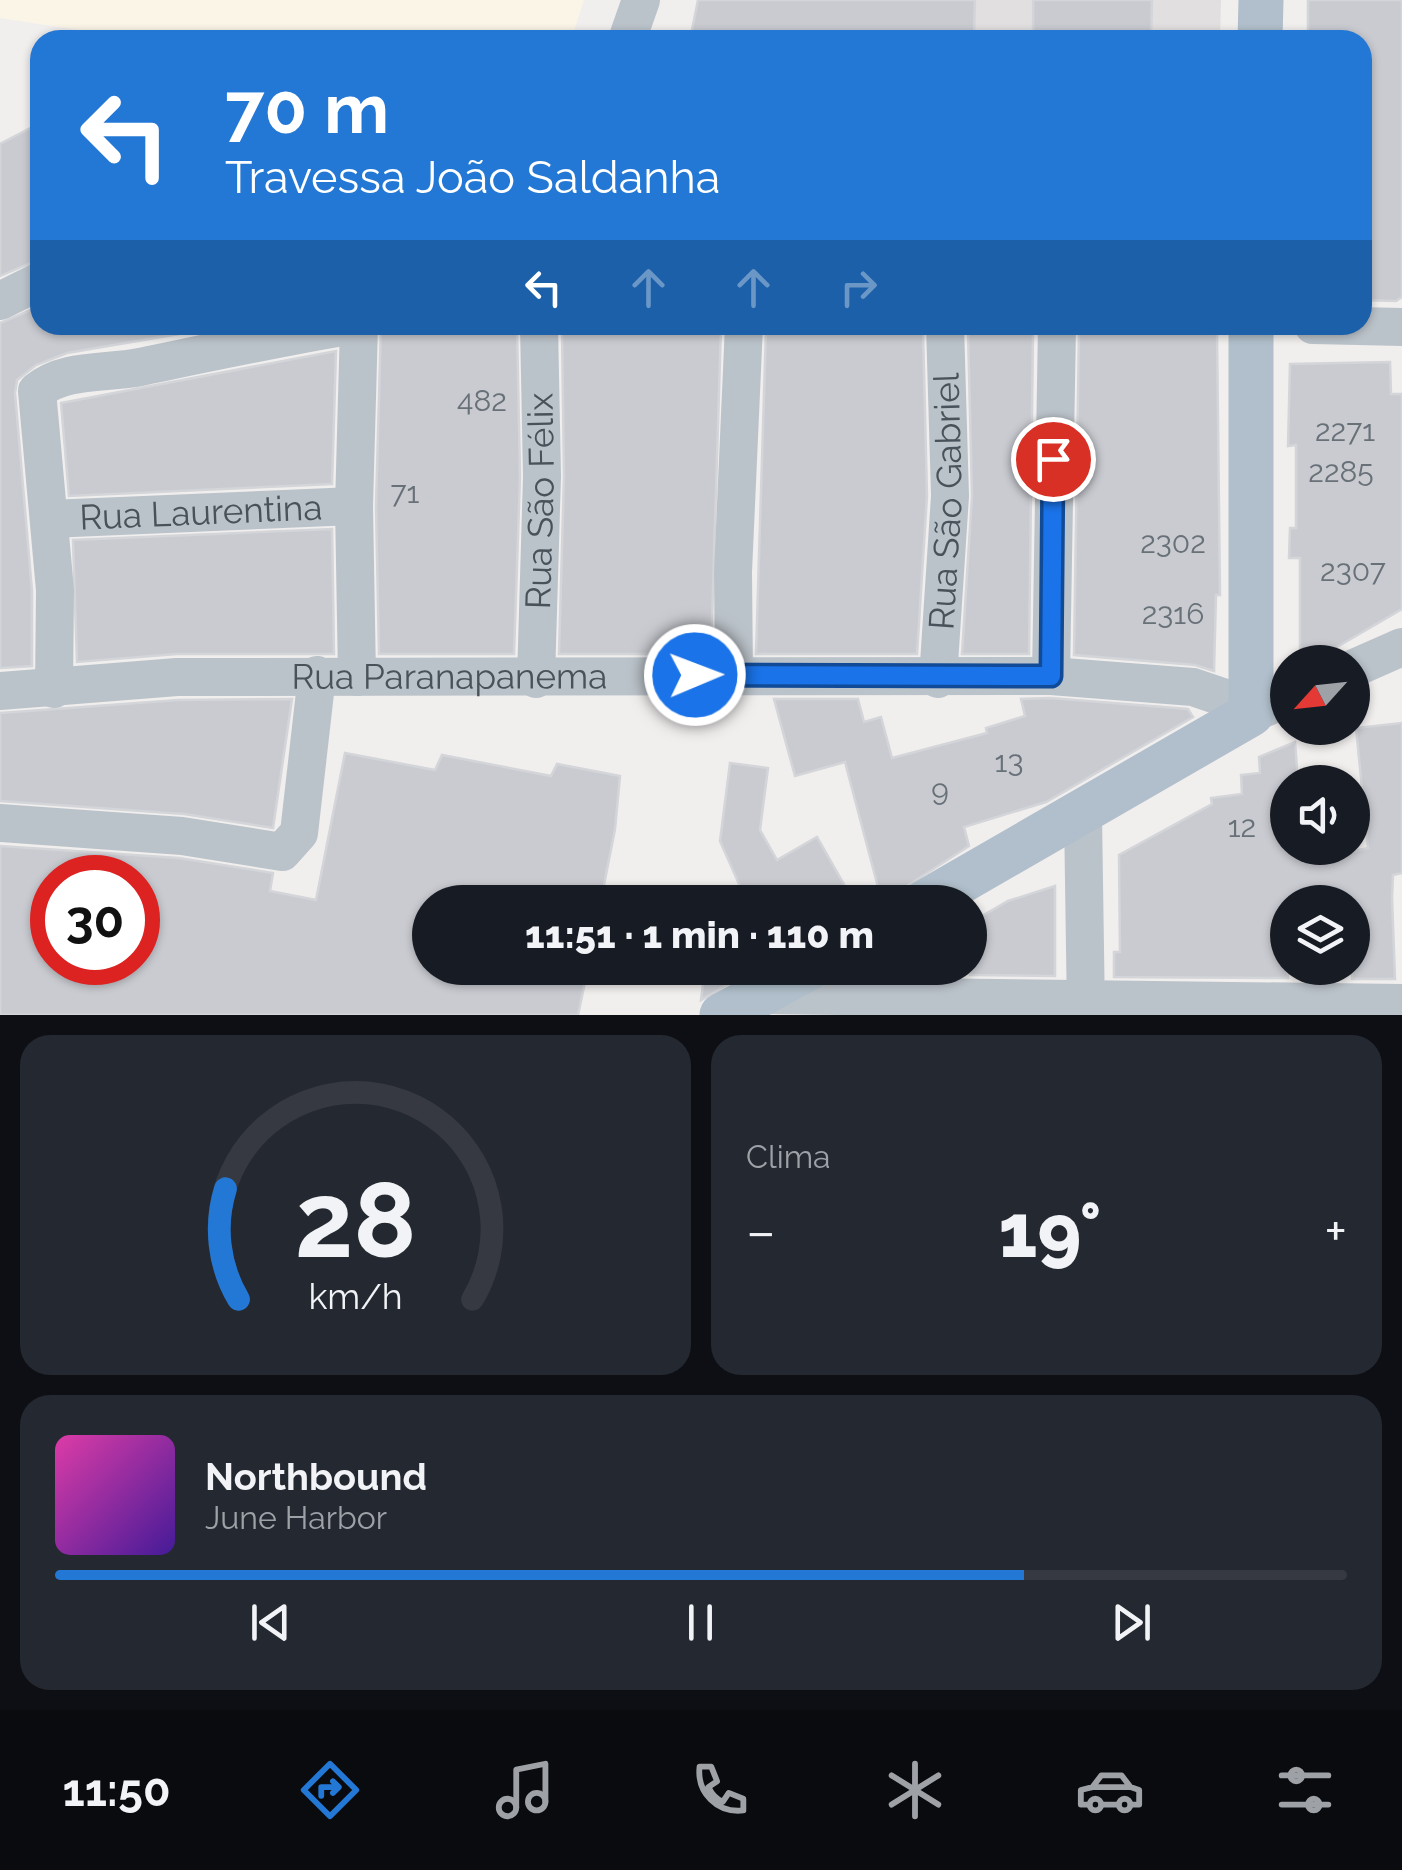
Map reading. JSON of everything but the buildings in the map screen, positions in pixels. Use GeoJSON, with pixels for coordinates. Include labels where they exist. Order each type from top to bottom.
{"type":"FeatureCollection","features":[{"type":"Feature","properties":{"kind":"main road"},"geometry":{"type":"LineString","coordinates":[[1260,30],[1261,0]]}},
{"type":"Feature","properties":{"kind":"main road"},"geometry":{"type":"LineString","coordinates":[[956,885],[1269,706],[1251,335]]}},
{"type":"Feature","properties":{"kind":"main road"},"geometry":{"type":"LineString","coordinates":[[741,1005],[778,985]]}},
{"type":"Feature","properties":{"kind":"street"},"geometry":{"type":"LineString","coordinates":[[631,30],[641,0]]}},
{"type":"Feature","properties":{"kind":"street"},"geometry":{"type":"LineString","coordinates":[[0,301],[30,286]]}},
{"type":"Feature","properties":{"kind":"street"},"geometry":{"type":"LineString","coordinates":[[1372,326],[1402,326]]}},
{"type":"Feature","properties":{"kind":"street"},"geometry":{"type":"LineString","coordinates":[[54,689],[55,590],[37,391],[56,377],[127,370],[202,351],[297,335]]}},
{"type":"Feature","properties":{"kind":"street"},"geometry":{"type":"LineString","coordinates":[[356,677],[357,335]]}},
{"type":"Feature","properties":{"kind":"street","name":"Rua São Félix"},"geometry":{"type":"LineString","coordinates":[[536,679],[542,476],[539,335]]}},
{"type":"Feature","properties":{"kind":"street"},"geometry":{"type":"LineString","coordinates":[[734,674],[733,572],[744,335]]}},
{"type":"Feature","properties":{"kind":"street","name":"Rua São Gabriel"},"geometry":{"type":"LineString","coordinates":[[938,679],[950,496],[945,335]]}},
{"type":"Feature","properties":{"kind":"street"},"geometry":{"type":"LineString","coordinates":[[1051,676],[1057,335]]}},
{"type":"Feature","properties":{"kind":"street","name":"Rua Laurentina"},"geometry":{"type":"LineString","coordinates":[[50,519],[354,506]]}},
{"type":"Feature","properties":{"kind":"street"},"geometry":{"type":"LineString","coordinates":[[1370,661],[1402,647]]}},
{"type":"Feature","properties":{"kind":"street"},"geometry":{"type":"LineString","coordinates":[[0,823],[182,836],[282,852],[299,832],[318,676]]}},
{"type":"Feature","properties":{"kind":"street","name":"Rua Paranapanema"},"geometry":{"type":"LineString","coordinates":[[0,691],[177,677],[1051,676],[1193,686],[1234,701],[1269,706]]}},
{"type":"Feature","properties":{"kind":"street"},"geometry":{"type":"LineString","coordinates":[[1083,814],[1086,1007]]}},
{"type":"Feature","properties":{"kind":"street"},"geometry":{"type":"LineString","coordinates":[[741,1005],[1086,1007],[1402,1003]]}},
{"type":"Feature","properties":{"kind":"shaded area"},"geometry":{"type":"Polygon","coordinates":[[[0,0],[584,0],[574,30],[79,30],[0,18],[0,0]]]}},
{"type":"Feature","properties":{"kind":"shaded area"},"geometry":{"type":"Polygon","coordinates":[[[702,0],[1221,0],[1220,30],[694,30],[702,0]]]}},
{"type":"Feature","properties":{"kind":"route"},"geometry":{"type":"LineString","coordinates":[[695,675],[938,679],[1051,676],[1053,459]]}}]}
